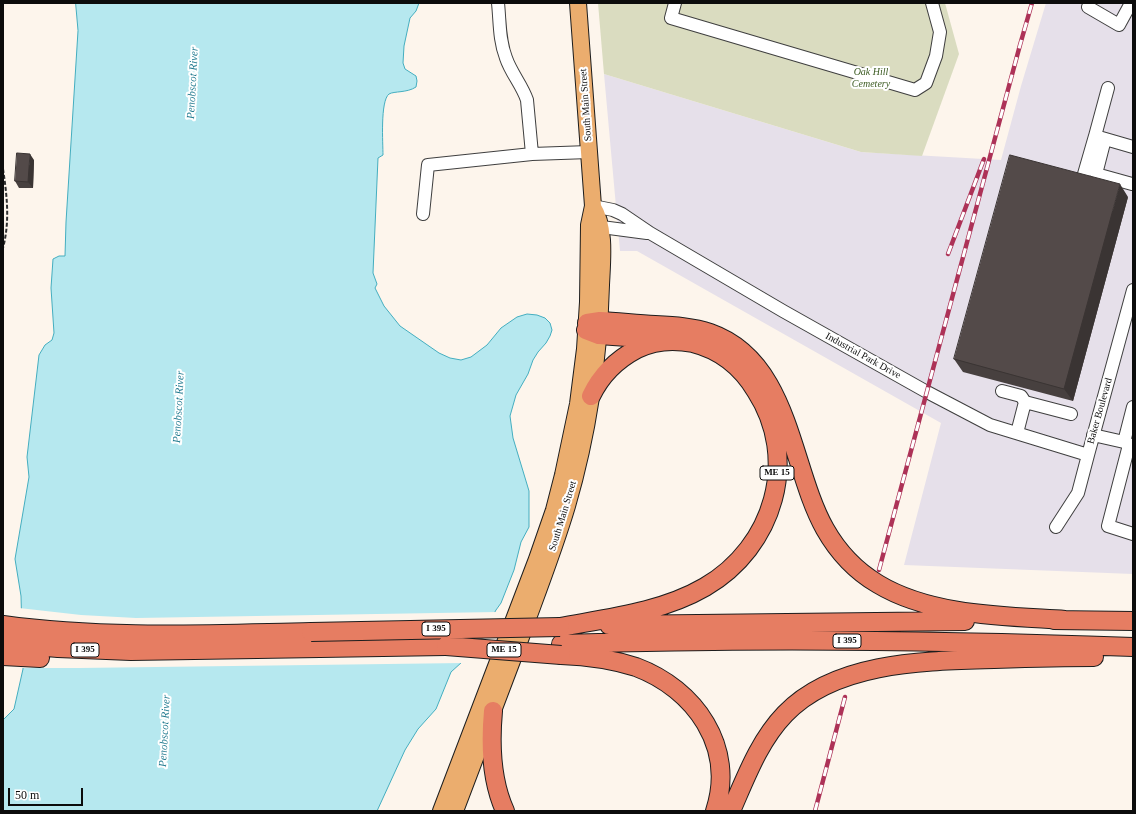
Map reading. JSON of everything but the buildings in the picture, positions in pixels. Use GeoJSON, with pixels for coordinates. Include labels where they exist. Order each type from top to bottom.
{"type":"FeatureCollection","features":[{"type":"Feature","properties":{"kind":"highway"},"geometry":{"type":"LineString","coordinates":[[593,327],[677,326],[702,330],[726,340],[748,357],[764,378],[778,403],[810,495],[824,528],[835,546],[848,560],[874,582],[906,598],[938,608],[995,615],[1065,620]]}},
{"type":"Feature","properties":{"kind":"highway"},"geometry":{"type":"LineString","coordinates":[[593,327],[673,340]]}},
{"type":"Feature","properties":{"kind":"highway","name":"ME 15"},"geometry":{"type":"LineString","coordinates":[[446,646],[561,642],[684,597],[706,587],[724,574],[746,552],[758,536],[769,513],[777,481],[777,458],[772,425],[762,400],[748,378],[729,359],[704,346],[673,340],[658,342],[644,346],[626,355],[603,376],[591,396]]}},
{"type":"Feature","properties":{"kind":"highway"},"geometry":{"type":"LineString","coordinates":[[3,617],[66,631]]}},
{"type":"Feature","properties":{"kind":"highway","name":"I 395"},"geometry":{"type":"LineString","coordinates":[[561,642],[720,624],[1065,620],[1133,621]]}},
{"type":"Feature","properties":{"kind":"highway","name":"I 395"},"geometry":{"type":"LineString","coordinates":[[3,625],[66,631],[561,642],[816,640],[1133,647]]}},
{"type":"Feature","properties":{"kind":"highway","name":"ME 15"},"geometry":{"type":"LineString","coordinates":[[561,642],[606,659],[633,666],[658,678],[686,697],[707,725],[717,749],[720,766],[720,783],[715,811]]}},
{"type":"Feature","properties":{"kind":"highway","name":"I 395"},"geometry":{"type":"LineString","coordinates":[[3,643],[58,648],[167,651],[446,646]]}},
{"type":"Feature","properties":{"kind":"highway"},"geometry":{"type":"LineString","coordinates":[[3,656],[75,658],[167,651]]}},
{"type":"Feature","properties":{"kind":"highway"},"geometry":{"type":"LineString","coordinates":[[731,811],[757,754],[778,722],[793,706],[810,694],[838,680],[880,668],[928,662],[1133,656]]}},
{"type":"Feature","properties":{"kind":"highway"},"geometry":{"type":"LineString","coordinates":[[493,711],[493,769],[497,790],[505,811]]}},
{"type":"Feature","properties":{"kind":"main road","name":"South Main Street"},"geometry":{"type":"LineString","coordinates":[[441,811],[535,565],[552,515],[563,475],[580,385],[593,327],[602,256],[594,226],[598,216],[593,206],[578,3]]}},
{"type":"Feature","properties":{"kind":"main road","name":"South Main Street"},"geometry":{"type":"LineString","coordinates":[[455,811],[559,533],[580,458],[591,396],[593,327]]}},
{"type":"Feature","properties":{"kind":"street"},"geometry":{"type":"LineString","coordinates":[[498,3],[502,47],[511,69],[525,92],[529,108],[532,154]]}},
{"type":"Feature","properties":{"kind":"street"},"geometry":{"type":"LineString","coordinates":[[675,3],[671,18],[915,90],[926,84],[936,56],[940,32],[932,3]]}},
{"type":"Feature","properties":{"kind":"street"},"geometry":{"type":"LineString","coordinates":[[1088,7],[1119,25],[1131,3]]}},
{"type":"Feature","properties":{"kind":"street"},"geometry":{"type":"LineString","coordinates":[[1108,88],[1096,174],[1132,184]]}},
{"type":"Feature","properties":{"kind":"street"},"geometry":{"type":"LineString","coordinates":[[1100,138],[1133,146]]}},
{"type":"Feature","properties":{"kind":"street"},"geometry":{"type":"LineString","coordinates":[[1082,181],[1100,138]]}},
{"type":"Feature","properties":{"kind":"street"},"geometry":{"type":"LineString","coordinates":[[423,214],[428,165],[532,154],[589,152]]}},
{"type":"Feature","properties":{"kind":"street","name":"Industrial Park Drive"},"geometry":{"type":"LineString","coordinates":[[593,206],[613,210],[627,217],[650,233],[783,311],[927,392],[990,425],[1088,455]]}},
{"type":"Feature","properties":{"kind":"street","name":"Industrial Park Drive"},"geometry":{"type":"LineString","coordinates":[[594,226],[650,233]]}},
{"type":"Feature","properties":{"kind":"street","name":"Baker Boulevard"},"geometry":{"type":"LineString","coordinates":[[1056,527],[1078,493],[1093,435],[1131,305],[1133,290]]}},
{"type":"Feature","properties":{"kind":"street"},"geometry":{"type":"LineString","coordinates":[[1002,391],[1022,396],[1025,402],[1017,433]]}},
{"type":"Feature","properties":{"kind":"street"},"geometry":{"type":"LineString","coordinates":[[1025,402],[1071,414]]}},
{"type":"Feature","properties":{"kind":"street"},"geometry":{"type":"LineString","coordinates":[[1133,407],[1129,445],[1108,526],[1133,534]]}},
{"type":"Feature","properties":{"kind":"street"},"geometry":{"type":"LineString","coordinates":[[1093,435],[1129,445]]}},
{"type":"Feature","properties":{"kind":"path"},"geometry":{"type":"LineString","coordinates":[[3,169],[8,203],[3,248]]}},
{"type":"Feature","properties":{"kind":"shaded area"},"geometry":{"type":"Polygon","coordinates":[[[1046,3],[1133,3],[1133,574],[904,565],[941,423],[637,251],[620,251],[604,74],[861,152],[1001,160],[1046,3]]]}},
{"type":"Feature","properties":{"kind":"green space","name":"Oak Hill Cemetery"},"geometry":{"type":"Polygon","coordinates":[[[598,3],[945,3],[959,54],[922,156],[861,152],[604,74],[598,3]]]}},
{"type":"Feature","properties":{"kind":"water","name":"Penobscot River"},"geometry":{"type":"Polygon","coordinates":[[[76,3],[419,3],[416,11],[410,18],[404,46],[403,63],[405,69],[416,76],[416,87],[389,94],[384,105],[383,155],[378,158],[373,273],[377,284],[375,288],[384,306],[400,326],[439,353],[450,358],[461,360],[471,357],[487,345],[501,328],[517,317],[527,314],[537,315],[545,318],[550,323],[552,330],[550,336],[533,360],[528,374],[516,395],[510,416],[513,438],[529,491],[529,527],[521,542],[514,570],[501,603],[479,640],[462,662],[451,672],[436,709],[418,729],[405,750],[377,811],[3,811],[3,720],[14,709],[23,669],[21,596],[15,559],[29,477],[27,457],[39,355],[45,345],[52,340],[54,333],[51,288],[53,259],[59,256],[65,256],[78,31],[76,3]]]}},
{"type":"Feature","properties":{"kind":"pier"},"geometry":{"type":"Polygon","coordinates":[[[19,608],[81,615],[136,618],[497,612],[480,641],[464,663],[21,668],[19,608]]]}},
{"type":"Feature","properties":{"kind":"railway"},"geometry":{"type":"LineString","coordinates":[[879,570],[1032,3]]}},
{"type":"Feature","properties":{"kind":"railway"},"geometry":{"type":"LineString","coordinates":[[948,254],[984,159]]}},
{"type":"Feature","properties":{"kind":"railway"},"geometry":{"type":"LineString","coordinates":[[815,811],[845,697]]}}]}
